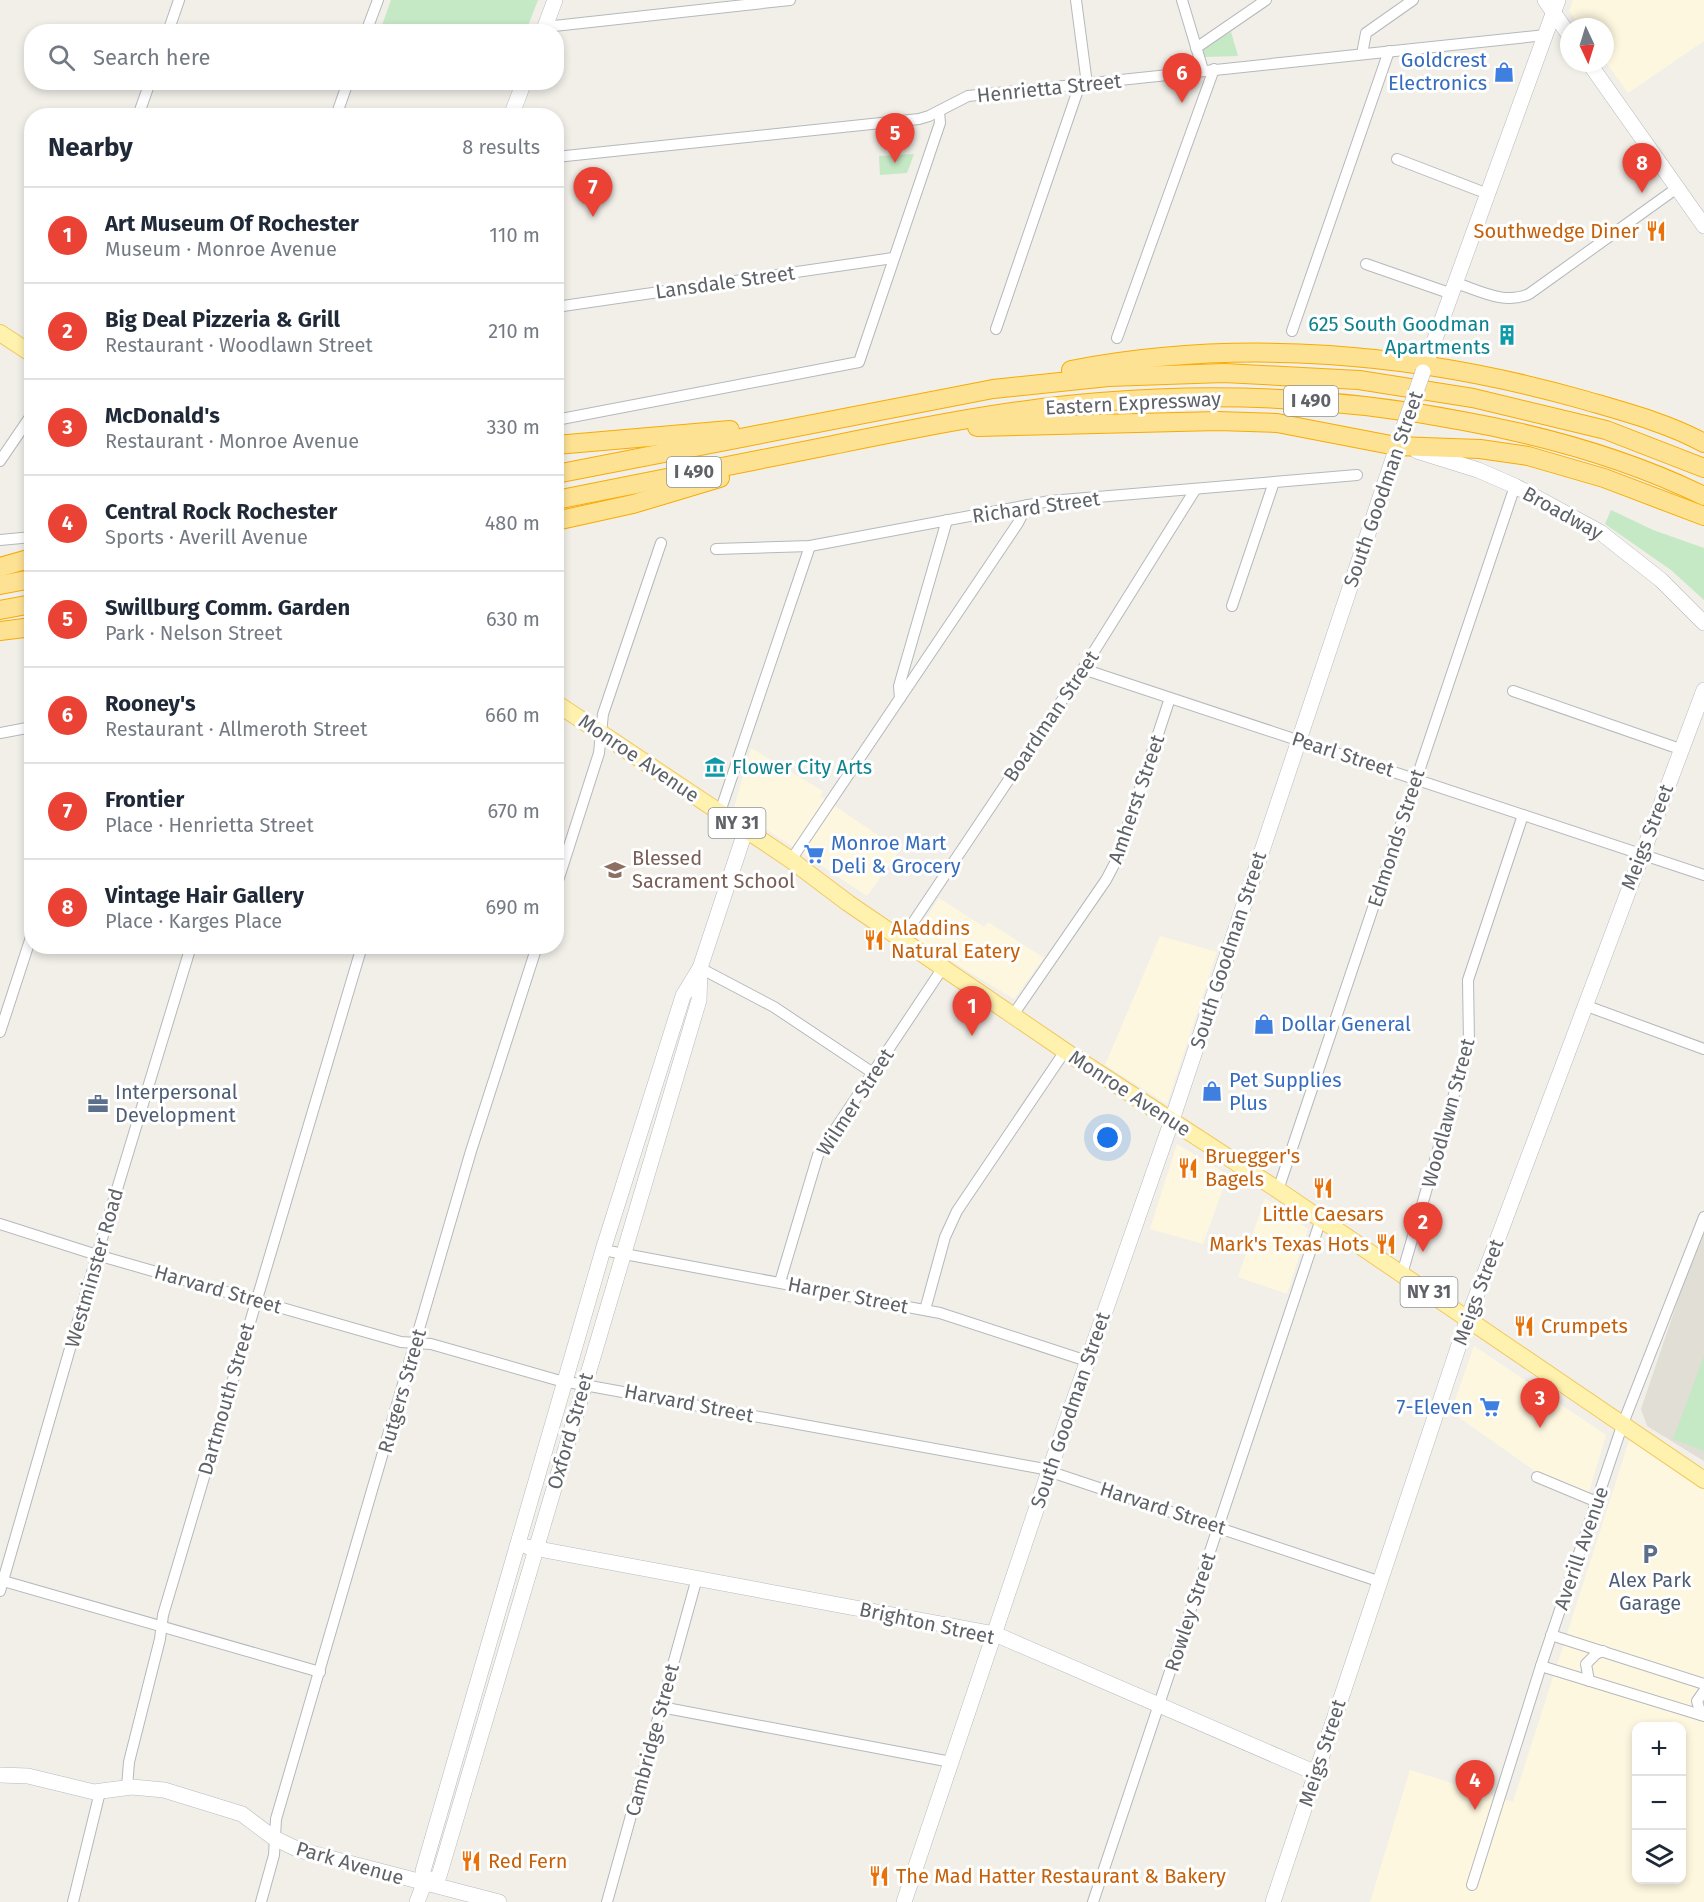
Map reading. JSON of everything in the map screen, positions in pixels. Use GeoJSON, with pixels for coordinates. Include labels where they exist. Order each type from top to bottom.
{"type":"FeatureCollection","features":[{"type":"Feature","properties":{"kind":"highway"},"geometry":{"type":"LineString","coordinates":[[955,396],[1102,364],[1195,353],[1282,353],[1425,369],[1513,382],[1576,398],[1670,427],[1704,443]]}},
{"type":"Feature","properties":{"kind":"highway","name":"Eastern Expressway"},"geometry":{"type":"LineString","coordinates":[[564,472],[955,396],[1069,380],[1156,374],[1263,374],[1359,380],[1446,393],[1540,412],[1624,436],[1704,468]]}},
{"type":"Feature","properties":{"kind":"highway","name":"Eastern Expressway"},"geometry":{"type":"LineString","coordinates":[[564,498],[907,430],[1031,409],[1126,400],[1232,397],[1328,402],[1424,414],[1528,435],[1630,465],[1704,496]]}},
{"type":"Feature","properties":{"kind":"highway"},"geometry":{"type":"LineString","coordinates":[[564,444],[821,422]]}},
{"type":"Feature","properties":{"kind":"highway"},"geometry":{"type":"LineString","coordinates":[[907,430],[1066,424],[1257,422],[1293,426],[1396,446],[1480,449],[1528,456],[1604,478],[1704,516]]}},
{"type":"Feature","properties":{"kind":"highway"},"geometry":{"type":"LineString","coordinates":[[564,519],[633,504],[831,445]]}},
{"type":"Feature","properties":{"kind":"highway"},"geometry":{"type":"LineString","coordinates":[[0,567],[24,560]]}},
{"type":"Feature","properties":{"kind":"highway"},"geometry":{"type":"LineString","coordinates":[[0,585],[24,580]]}},
{"type":"Feature","properties":{"kind":"highway"},"geometry":{"type":"LineString","coordinates":[[0,610],[24,606]]}},
{"type":"Feature","properties":{"kind":"highway"},"geometry":{"type":"LineString","coordinates":[[0,631],[24,628]]}},
{"type":"Feature","properties":{"kind":"main road"},"geometry":{"type":"LineString","coordinates":[[0,333],[24,349]]}},
{"type":"Feature","properties":{"kind":"main road","name":"Monroe Avenue"},"geometry":{"type":"LineString","coordinates":[[564,709],[746,829],[1065,1051],[1278,1190],[1704,1480]]}},
{"type":"Feature","properties":{"kind":"street"},"geometry":{"type":"LineString","coordinates":[[171,24],[179,0]]}},
{"type":"Feature","properties":{"kind":"street"},"geometry":{"type":"LineString","coordinates":[[369,24],[378,0]]}},
{"type":"Feature","properties":{"kind":"street"},"geometry":{"type":"LineString","coordinates":[[546,24],[555,0]]}},
{"type":"Feature","properties":{"kind":"street"},"geometry":{"type":"LineString","coordinates":[[564,27],[790,0]]}},
{"type":"Feature","properties":{"kind":"street"},"geometry":{"type":"LineString","coordinates":[[996,329],[1083,84],[1076,0]]}},
{"type":"Feature","properties":{"kind":"street"},"geometry":{"type":"LineString","coordinates":[[1117,338],[1209,69],[1197,48],[1182,0]]}},
{"type":"Feature","properties":{"kind":"street"},"geometry":{"type":"LineString","coordinates":[[1197,48],[1266,0]]}},
{"type":"Feature","properties":{"kind":"street"},"geometry":{"type":"LineString","coordinates":[[1362,54],[1366,33],[1413,0]]}},
{"type":"Feature","properties":{"kind":"street"},"geometry":{"type":"LineString","coordinates":[[1552,4],[1560,18]]}},
{"type":"Feature","properties":{"kind":"street","name":"South Goodman Street"},"geometry":{"type":"LineString","coordinates":[[904,1902],[1049,1470],[1172,1120],[1396,446],[1546,35],[1552,4]]}},
{"type":"Feature","properties":{"kind":"street","name":"Henrietta Street"},"geometry":{"type":"LineString","coordinates":[[564,156],[919,118],[939,111],[968,96],[1546,35]]}},
{"type":"Feature","properties":{"kind":"street"},"geometry":{"type":"LineString","coordinates":[[1292,332],[1389,51]]}},
{"type":"Feature","properties":{"kind":"street"},"geometry":{"type":"LineString","coordinates":[[1595,72],[1704,226]]}},
{"type":"Feature","properties":{"kind":"street"},"geometry":{"type":"LineString","coordinates":[[141,108],[147,90]]}},
{"type":"Feature","properties":{"kind":"street"},"geometry":{"type":"LineString","coordinates":[[339,108],[345,90]]}},
{"type":"Feature","properties":{"kind":"street"},"geometry":{"type":"LineString","coordinates":[[514,108],[521,90]]}},
{"type":"Feature","properties":{"kind":"street"},"geometry":{"type":"LineString","coordinates":[[564,418],[859,362],[940,123],[939,111]]}},
{"type":"Feature","properties":{"kind":"street"},"geometry":{"type":"LineString","coordinates":[[1397,159],[1488,194]]}},
{"type":"Feature","properties":{"kind":"street"},"geometry":{"type":"LineString","coordinates":[[1366,264],[1454,288],[1512,299],[1529,294],[1677,188]]}},
{"type":"Feature","properties":{"kind":"street","name":"Lansdale Street"},"geometry":{"type":"LineString","coordinates":[[564,305],[893,258]]}},
{"type":"Feature","properties":{"kind":"street"},"geometry":{"type":"LineString","coordinates":[[0,461],[24,426]]}},
{"type":"Feature","properties":{"kind":"street","name":"Broadway"},"geometry":{"type":"LineString","coordinates":[[1396,446],[1460,464],[1515,486],[1600,532],[1661,580],[1704,623]]}},
{"type":"Feature","properties":{"kind":"street","name":"Richard Street"},"geometry":{"type":"LineString","coordinates":[[716,549],[810,546],[1026,505],[1357,475]]}},
{"type":"Feature","properties":{"kind":"street"},"geometry":{"type":"LineString","coordinates":[[1232,606],[1274,482]]}},
{"type":"Feature","properties":{"kind":"street","name":"Edmonds Street"},"geometry":{"type":"LineString","coordinates":[[1278,1190],[1515,486]]}},
{"type":"Feature","properties":{"kind":"street","name":"Boardman Street"},"geometry":{"type":"LineString","coordinates":[[902,939],[1083,669],[1195,490]]}},
{"type":"Feature","properties":{"kind":"street"},"geometry":{"type":"LineString","coordinates":[[791,860],[1018,523],[1026,505]]}},
{"type":"Feature","properties":{"kind":"street"},"geometry":{"type":"LineString","coordinates":[[900,698],[899,686],[947,520]]}},
{"type":"Feature","properties":{"kind":"street"},"geometry":{"type":"LineString","coordinates":[[0,540],[24,538]]}},
{"type":"Feature","properties":{"kind":"street"},"geometry":{"type":"LineString","coordinates":[[564,862],[599,753],[603,714],[661,543]]}},
{"type":"Feature","properties":{"kind":"street"},"geometry":{"type":"LineString","coordinates":[[720,812],[810,546]]}},
{"type":"Feature","properties":{"kind":"street","name":"Pearl Street"},"geometry":{"type":"LineString","coordinates":[[1083,669],[1704,875]]}},
{"type":"Feature","properties":{"kind":"street","name":"Meigs Street"},"geometry":{"type":"LineString","coordinates":[[1273,1902],[1378,1581],[1468,1318],[1704,690]]}},
{"type":"Feature","properties":{"kind":"street"},"geometry":{"type":"LineString","coordinates":[[1513,691],[1680,749]]}},
{"type":"Feature","properties":{"kind":"street","name":"Amherst Street"},"geometry":{"type":"LineString","coordinates":[[1013,1015],[1107,880],[1116,861],[1170,698]]}},
{"type":"Feature","properties":{"kind":"street"},"geometry":{"type":"LineString","coordinates":[[0,733],[24,728]]}},
{"type":"Feature","properties":{"kind":"street","name":"Woodlawn Street"},"geometry":{"type":"LineString","coordinates":[[1402,1274],[1469,1043],[1468,980],[1523,815]]}},
{"type":"Feature","properties":{"kind":"street","name":"Oxford Street"},"geometry":{"type":"LineString","coordinates":[[417,1902],[424,1884],[423,1871],[603,1250],[682,996],[700,968],[746,829]]}},
{"type":"Feature","properties":{"kind":"street"},"geometry":{"type":"LineString","coordinates":[[0,1032],[25,954]]}},
{"type":"Feature","properties":{"kind":"street","name":"Westminster Road"},"geometry":{"type":"LineString","coordinates":[[1,1584],[97,1255],[189,954]]}},
{"type":"Feature","properties":{"kind":"street","name":"Dartmouth Street"},"geometry":{"type":"LineString","coordinates":[[127,1787],[129,1762],[161,1625],[255,1300],[360,954]]}},
{"type":"Feature","properties":{"kind":"street","name":"Rutgers Street"},"geometry":{"type":"LineString","coordinates":[[261,1902],[274,1855],[276,1819],[321,1672],[471,1150],[534,954]]}},
{"type":"Feature","properties":{"kind":"street","name":"Wilmer Street"},"geometry":{"type":"LineString","coordinates":[[780,1282],[818,1155],[944,966]]}},
{"type":"Feature","properties":{"kind":"street"},"geometry":{"type":"LineString","coordinates":[[700,968],[774,1007],[873,1073]]}},
{"type":"Feature","properties":{"kind":"street","name":"Oxford Street"},"geometry":{"type":"LineString","coordinates":[[424,1884],[440,1876],[622,1253],[699,1000],[700,968]]}},
{"type":"Feature","properties":{"kind":"street"},"geometry":{"type":"LineString","coordinates":[[1584,1005],[1704,1049]]}},
{"type":"Feature","properties":{"kind":"street"},"geometry":{"type":"LineString","coordinates":[[925,1310],[945,1237],[957,1211],[1065,1051]]}},
{"type":"Feature","properties":{"kind":"street","name":"Averill Avenue"},"geometry":{"type":"LineString","coordinates":[[1472,1885],[1551,1635],[1622,1426],[1704,1217]]}},
{"type":"Feature","properties":{"kind":"street","name":"Rowley Street"},"geometry":{"type":"LineString","coordinates":[[1093,1902],[1321,1219]]}},
{"type":"Feature","properties":{"kind":"street","name":"Harvard Street"},"geometry":{"type":"LineString","coordinates":[[0,1224],[97,1255],[255,1300],[416,1344],[431,1344],[564,1381],[1049,1470],[1378,1581]]}},
{"type":"Feature","properties":{"kind":"street","name":"Harper Street"},"geometry":{"type":"LineString","coordinates":[[603,1250],[925,1310],[1087,1361]]}},
{"type":"Feature","properties":{"kind":"street"},"geometry":{"type":"LineString","coordinates":[[1537,1477],[1597,1502]]}},
{"type":"Feature","properties":{"kind":"street","name":"Brighton Street"},"geometry":{"type":"LineString","coordinates":[[517,1544],[994,1634],[1316,1773]]}},
{"type":"Feature","properties":{"kind":"street","name":"Cambridge Street"},"geometry":{"type":"LineString","coordinates":[[607,1902],[697,1578]]}},
{"type":"Feature","properties":{"kind":"street"},"geometry":{"type":"LineString","coordinates":[[1,1584],[161,1625],[321,1672]]}},
{"type":"Feature","properties":{"kind":"street"},"geometry":{"type":"LineString","coordinates":[[1551,1635],[1704,1684]]}},
{"type":"Feature","properties":{"kind":"street"},"geometry":{"type":"LineString","coordinates":[[1589,1681],[1586,1664],[1596,1654],[1603,1651]]}},
{"type":"Feature","properties":{"kind":"street"},"geometry":{"type":"LineString","coordinates":[[1541,1666],[1702,1716]]}},
{"type":"Feature","properties":{"kind":"street"},"geometry":{"type":"LineString","coordinates":[[1702,1716],[1697,1701],[1704,1691]]}},
{"type":"Feature","properties":{"kind":"street"},"geometry":{"type":"LineString","coordinates":[[661,1707],[951,1762]]}},
{"type":"Feature","properties":{"kind":"street","name":"Park Avenue"},"geometry":{"type":"LineString","coordinates":[[0,1775],[28,1776],[100,1792],[127,1787],[156,1788],[228,1809],[254,1821],[274,1838],[303,1851],[499,1902]]}},
{"type":"Feature","properties":{"kind":"street"},"geometry":{"type":"LineString","coordinates":[[73,1902],[100,1792]]}},
{"type":"Feature","properties":{"kind":"shaded area"},"geometry":{"type":"Polygon","coordinates":[[[1573,0],[1704,0],[1704,41],[1628,93],[1613,72],[1614,18],[1574,18],[1569,11],[1573,0]]]}},
{"type":"Feature","properties":{"kind":"shaded area"},"geometry":{"type":"Polygon","coordinates":[[[751,748],[823,791],[820,796],[900,850],[867,896],[734,808],[751,748]]]}},
{"type":"Feature","properties":{"kind":"shaded area"},"geometry":{"type":"Polygon","coordinates":[[[939,898],[984,927],[988,922],[1044,958],[1014,999],[913,938],[939,898]]]}},
{"type":"Feature","properties":{"kind":"shaded area"},"geometry":{"type":"Polygon","coordinates":[[[1160,936],[1217,952],[1167,1104],[1105,1065],[1160,936]]]}},
{"type":"Feature","properties":{"kind":"shaded area"},"geometry":{"type":"Polygon","coordinates":[[[1177,1144],[1228,1175],[1203,1244],[1150,1229],[1177,1144]]]}},
{"type":"Feature","properties":{"kind":"shaded area"},"geometry":{"type":"Polygon","coordinates":[[[1265,1198],[1308,1229],[1287,1294],[1238,1277],[1265,1198]]]}},
{"type":"Feature","properties":{"kind":"shaded area"},"geometry":{"type":"Polygon","coordinates":[[[1704,1223],[1704,1461],[1647,1426],[1641,1409],[1704,1223]]]}},
{"type":"Feature","properties":{"kind":"shaded area"},"geometry":{"type":"Polygon","coordinates":[[[1474,1346],[1606,1435],[1588,1495],[1542,1476],[1451,1412],[1474,1346]]]}},
{"type":"Feature","properties":{"kind":"shaded area"},"geometry":{"type":"Polygon","coordinates":[[[1631,1435],[1704,1483],[1704,1902],[1370,1902],[1410,1770],[1513,1802],[1631,1435]]]}},
{"type":"Feature","properties":{"kind":"green space"},"geometry":{"type":"Polygon","coordinates":[[[391,0],[538,0],[529,24],[382,24],[391,0]]]}},
{"type":"Feature","properties":{"kind":"green space"},"geometry":{"type":"Polygon","coordinates":[[[1231,32],[1238,56],[1204,57],[1202,49],[1231,32]]]}},
{"type":"Feature","properties":{"kind":"green space"},"geometry":{"type":"Polygon","coordinates":[[[914,154],[907,173],[880,175],[879,156],[914,154]]]}},
{"type":"Feature","properties":{"kind":"green space"},"geometry":{"type":"Polygon","coordinates":[[[1611,510],[1653,530],[1704,548],[1704,600],[1671,570],[1605,524],[1611,510]]]}},
{"type":"Feature","properties":{"kind":"green space"},"geometry":{"type":"Polygon","coordinates":[[[1704,1356],[1704,1451],[1673,1439],[1704,1356]]]}},
{"type":"Feature","properties":{"kind":"place","name":"Goldcrest Electronics"},"geometry":{"type":"Point","coordinates":[1504,72]}},
{"type":"Feature","properties":{"kind":"place","name":"Rooney's"},"geometry":{"type":"Point","coordinates":[1182,103]}},
{"type":"Feature","properties":{"kind":"place","name":"Swillburg Comm. Garden"},"geometry":{"type":"Point","coordinates":[895,163]}},
{"type":"Feature","properties":{"kind":"place","name":"Vintage Hair Gallery"},"geometry":{"type":"Point","coordinates":[1642,193]}},
{"type":"Feature","properties":{"kind":"place","name":"Frontier"},"geometry":{"type":"Point","coordinates":[593,217]}},
{"type":"Feature","properties":{"kind":"place","name":"Southwedge Diner"},"geometry":{"type":"Point","coordinates":[1656,231]}},
{"type":"Feature","properties":{"kind":"place","name":"625 South Goodman Apartments"},"geometry":{"type":"Point","coordinates":[1507,335]}},
{"type":"Feature","properties":{"kind":"place","name":"Flower City Arts"},"geometry":{"type":"Point","coordinates":[715,767]}},
{"type":"Feature","properties":{"kind":"place","name":"Monroe Mart Deli & Grocery"},"geometry":{"type":"Point","coordinates":[814,854]}},
{"type":"Feature","properties":{"kind":"place","name":"Blessed Sacrament School"},"geometry":{"type":"Point","coordinates":[615,870]}},
{"type":"Feature","properties":{"kind":"place","name":"Aladdins Natural Eatery"},"geometry":{"type":"Point","coordinates":[874,940]}},
{"type":"Feature","properties":{"kind":"place","name":"Dollar General"},"geometry":{"type":"Point","coordinates":[1264,1024]}},
{"type":"Feature","properties":{"kind":"place","name":"Art Museum Of Rochester"},"geometry":{"type":"Point","coordinates":[972,1036]}},
{"type":"Feature","properties":{"kind":"place","name":"Pet Supplies Plus"},"geometry":{"type":"Point","coordinates":[1212,1091]}},
{"type":"Feature","properties":{"kind":"place","name":"Interpersonal Development"},"geometry":{"type":"Point","coordinates":[98,1104]}},
{"type":"Feature","properties":{"kind":"place","name":"Bruegger's Bagels"},"geometry":{"type":"Point","coordinates":[1188,1168]}},
{"type":"Feature","properties":{"kind":"place","name":"Little Caesars"},"geometry":{"type":"Point","coordinates":[1323,1188]}},
{"type":"Feature","properties":{"kind":"place","name":"Mark's Texas Hots"},"geometry":{"type":"Point","coordinates":[1386,1244]}},
{"type":"Feature","properties":{"kind":"place","name":"Big Deal Pizzeria & Grill"},"geometry":{"type":"Point","coordinates":[1423,1252]}},
{"type":"Feature","properties":{"kind":"place","name":"Crumpets"},"geometry":{"type":"Point","coordinates":[1524,1326]}},
{"type":"Feature","properties":{"kind":"place","name":"7-Eleven"},"geometry":{"type":"Point","coordinates":[1490,1407]}},
{"type":"Feature","properties":{"kind":"place","name":"McDonald's"},"geometry":{"type":"Point","coordinates":[1540,1428]}},
{"type":"Feature","properties":{"kind":"place","name":"Alex Park Garage"},"geometry":{"type":"Point","coordinates":[1650,1554]}},
{"type":"Feature","properties":{"kind":"place","name":"Central Rock Rochester"},"geometry":{"type":"Point","coordinates":[1475,1810]}},
{"type":"Feature","properties":{"kind":"place","name":"Red Fern"},"geometry":{"type":"Point","coordinates":[471,1861]}},
{"type":"Feature","properties":{"kind":"place","name":"The Mad Hatter Restaurant & Bakery"},"geometry":{"type":"Point","coordinates":[879,1876]}}]}
